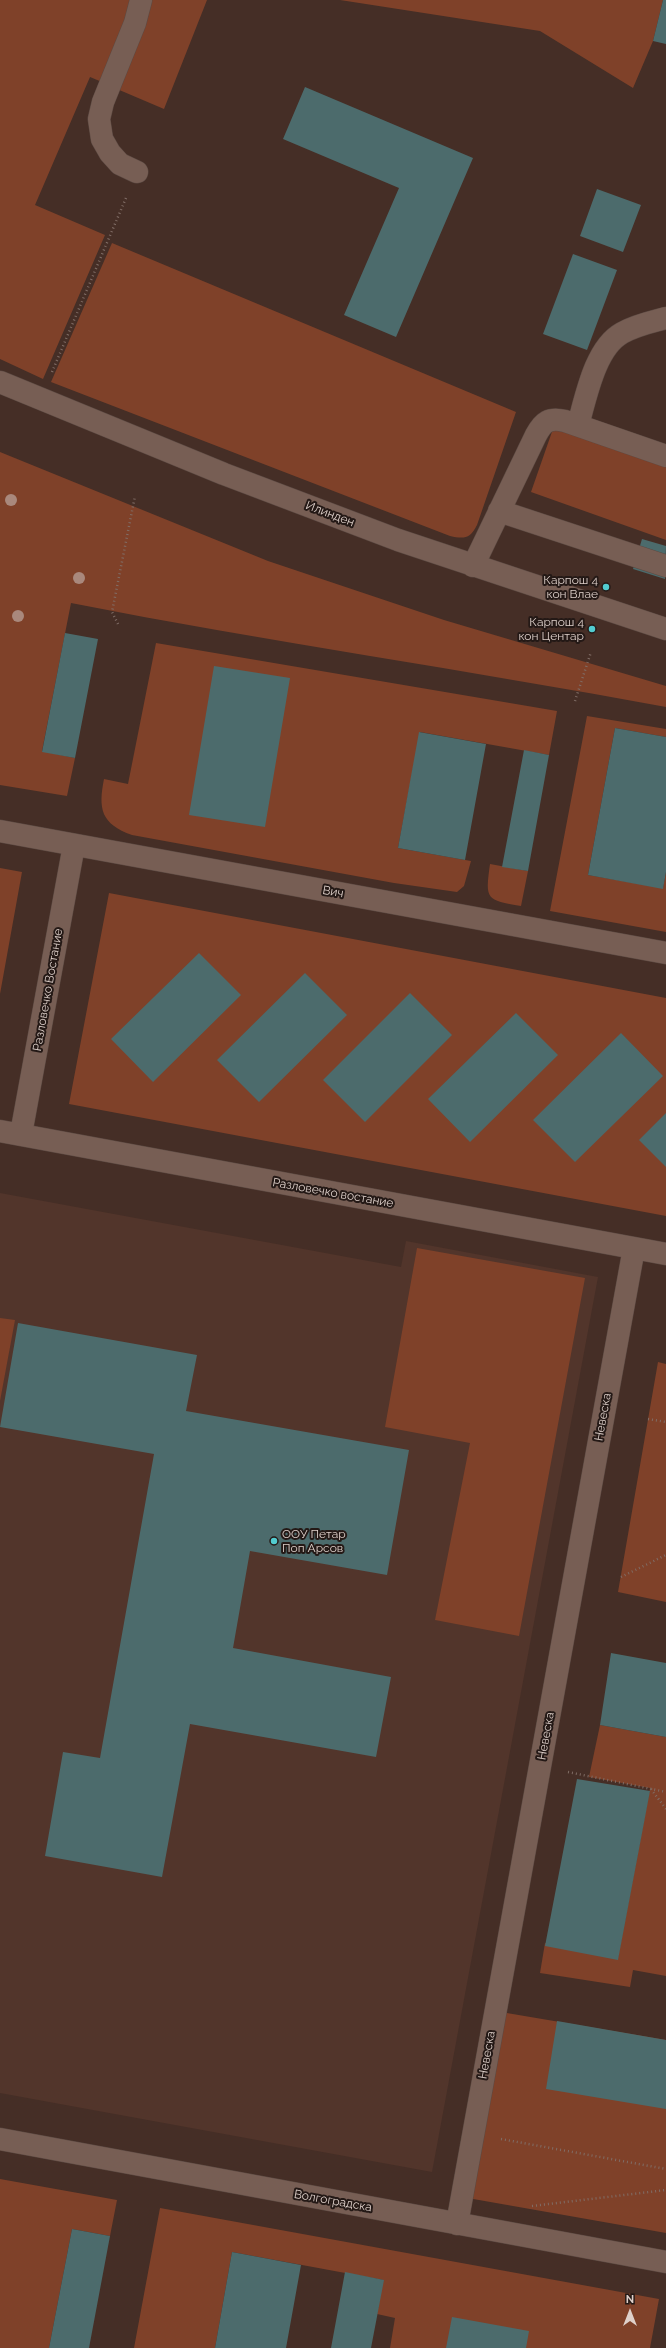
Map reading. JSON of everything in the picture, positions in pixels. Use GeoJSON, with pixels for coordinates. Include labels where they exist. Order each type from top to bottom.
{"type":"FeatureCollection","features":[{"type":"Feature","properties":{"kind":"street"},"geometry":{"type":"LineString","coordinates":[[137,172],[120,164],[110,153],[102,138],[99,119],[103,102],[135,23],[141,0]]}},
{"type":"Feature","properties":{"kind":"street"},"geometry":{"type":"LineString","coordinates":[[578,425],[594,371],[611,342],[621,333],[636,326],[666,318]]}},
{"type":"Feature","properties":{"kind":"street","name":"Илинден"},"geometry":{"type":"LineString","coordinates":[[0,382],[224,474],[473,566],[666,629]]}},
{"type":"Feature","properties":{"kind":"street"},"geometry":{"type":"LineString","coordinates":[[473,566],[541,425],[548,420],[556,418],[666,456]]}},
{"type":"Feature","properties":{"kind":"street"},"geometry":{"type":"LineString","coordinates":[[499,511],[666,566]]}},
{"type":"Feature","properties":{"kind":"street","name":"Вич"},"geometry":{"type":"LineString","coordinates":[[0,831],[666,953]]}},
{"type":"Feature","properties":{"kind":"street","name":"Разловечко Востание"},"geometry":{"type":"LineString","coordinates":[[10,1132],[74,845]]}},
{"type":"Feature","properties":{"kind":"street","name":"Разловечко востание"},"geometry":{"type":"LineString","coordinates":[[10,1132],[666,1254]]}},
{"type":"Feature","properties":{"kind":"street","name":"Невеска"},"geometry":{"type":"LineString","coordinates":[[457,2224],[634,1248]]}},
{"type":"Feature","properties":{"kind":"street","name":"Волгоградска"},"geometry":{"type":"LineString","coordinates":[[0,2140],[666,2262]]}},
{"type":"Feature","properties":{"kind":"path"},"geometry":{"type":"LineString","coordinates":[[40,399],[137,172]]}},
{"type":"Feature","properties":{"kind":"path"},"geometry":{"type":"LineString","coordinates":[[118,624],[112,612],[135,496]]}},
{"type":"Feature","properties":{"kind":"path"},"geometry":{"type":"LineString","coordinates":[[575,701],[591,652]]}},
{"type":"Feature","properties":{"kind":"path"},"geometry":{"type":"LineString","coordinates":[[648,1419],[666,1422]]}},
{"type":"Feature","properties":{"kind":"path"},"geometry":{"type":"LineString","coordinates":[[621,1578],[666,1555]]}},
{"type":"Feature","properties":{"kind":"path"},"geometry":{"type":"LineString","coordinates":[[541,1766],[666,1792]]}},
{"type":"Feature","properties":{"kind":"path"},"geometry":{"type":"LineString","coordinates":[[650,1788],[666,1809]]}},
{"type":"Feature","properties":{"kind":"path"},"geometry":{"type":"LineString","coordinates":[[473,2134],[666,2170]]}},
{"type":"Feature","properties":{"kind":"path"},"geometry":{"type":"LineString","coordinates":[[524,2207],[666,2190]]}},
{"type":"Feature","properties":{"kind":"shaded area"},"geometry":{"type":"Polygon","coordinates":[[[0,0],[133,0],[102,82],[90,77],[35,205],[105,235],[43,379],[0,359],[0,0]]]}},
{"type":"Feature","properties":{"kind":"shaded area"},"geometry":{"type":"Polygon","coordinates":[[[150,0],[207,0],[164,109],[117,89],[150,0]]]}},
{"type":"Feature","properties":{"kind":"shaded area"},"geometry":{"type":"Polygon","coordinates":[[[340,0],[663,0],[653,41],[633,88],[540,31],[340,0]]]}},
{"type":"Feature","properties":{"kind":"shaded area"},"geometry":{"type":"Polygon","coordinates":[[[112,243],[516,412],[477,525],[472,533],[463,538],[450,536],[51,382],[112,243]]]}},
{"type":"Feature","properties":{"kind":"shaded area"},"geometry":{"type":"Polygon","coordinates":[[[554,426],[666,465],[666,540],[531,492],[554,426]]]}},
{"type":"Feature","properties":{"kind":"shaded area"},"geometry":{"type":"Polygon","coordinates":[[[0,452],[268,561],[444,620],[666,686],[666,707],[71,603],[42,751],[75,758],[67,796],[0,785],[0,452]]]}},
{"type":"Feature","properties":{"kind":"shaded area"},"geometry":{"type":"Polygon","coordinates":[[[156,643],[557,711],[549,755],[420,732],[398,848],[471,861],[464,886],[457,892],[394,883],[132,835],[114,826],[104,814],[101,799],[102,790],[104,779],[128,784],[156,643]]]}},
{"type":"Feature","properties":{"kind":"shaded area"},"geometry":{"type":"Polygon","coordinates":[[[587,716],[666,729],[666,737],[615,728],[588,875],[663,888],[666,872],[666,932],[550,911],[587,716]]]}},
{"type":"Feature","properties":{"kind":"shaded area"},"geometry":{"type":"Polygon","coordinates":[[[490,864],[528,871],[521,906],[494,900],[490,896],[488,892],[488,885],[490,864]]]}},
{"type":"Feature","properties":{"kind":"shaded area"},"geometry":{"type":"Polygon","coordinates":[[[0,868],[22,872],[0,994],[0,868]]]}},
{"type":"Feature","properties":{"kind":"shaded area"},"geometry":{"type":"Polygon","coordinates":[[[109,893],[666,998],[666,1216],[69,1104],[109,893]]]}},
{"type":"Feature","properties":{"kind":"shaded area","name":"ООУ Петар Поп Арсов"},"geometry":{"type":"Polygon","coordinates":[[[0,1193],[401,1267],[406,1241],[598,1277],[432,2172],[0,2093],[0,1193]]]}},
{"type":"Feature","properties":{"kind":"shaded area"},"geometry":{"type":"Polygon","coordinates":[[[417,1248],[585,1278],[519,1636],[435,1620],[470,1443],[385,1427],[417,1248]]]}},
{"type":"Feature","properties":{"kind":"shaded area"},"geometry":{"type":"Polygon","coordinates":[[[0,1318],[15,1320],[0,1401],[0,1318]]]}},
{"type":"Feature","properties":{"kind":"shaded area"},"geometry":{"type":"Polygon","coordinates":[[[658,1362],[666,1364],[666,1602],[618,1592],[658,1362]]]}},
{"type":"Feature","properties":{"kind":"shaded area"},"geometry":{"type":"Polygon","coordinates":[[[600,1725],[666,1737],[666,1976],[633,1970],[630,1987],[540,1973],[545,1943],[618,1957],[650,1788],[589,1777],[600,1725]]]}},
{"type":"Feature","properties":{"kind":"shaded area"},"geometry":{"type":"Polygon","coordinates":[[[495,2011],[666,2040],[666,2233],[462,2197],[495,2011]]]}},
{"type":"Feature","properties":{"kind":"shaded area"},"geometry":{"type":"Polygon","coordinates":[[[0,2179],[117,2200],[110,2236],[72,2229],[49,2348],[0,2348],[0,2179]]]}},
{"type":"Feature","properties":{"kind":"shaded area"},"geometry":{"type":"Polygon","coordinates":[[[160,2208],[659,2299],[650,2348],[390,2348],[395,2318],[377,2314],[383,2280],[232,2252],[215,2348],[134,2348],[160,2208]]]}},
{"type":"Feature","properties":{"kind":"building"},"geometry":{"type":"Polygon","coordinates":[[[663,0],[666,0],[666,44],[653,41],[663,0]]]}},
{"type":"Feature","properties":{"kind":"building"},"geometry":{"type":"Polygon","coordinates":[[[305,87],[473,158],[396,337],[344,315],[399,188],[283,139],[305,87]]]}},
{"type":"Feature","properties":{"kind":"building"},"geometry":{"type":"Polygon","coordinates":[[[597,189],[641,205],[623,252],[580,236],[597,189]]]}},
{"type":"Feature","properties":{"kind":"building"},"geometry":{"type":"Polygon","coordinates":[[[573,254],[617,270],[587,350],[543,334],[573,254]]]}},
{"type":"Feature","properties":{"kind":"building"},"geometry":{"type":"Polygon","coordinates":[[[642,539],[666,546],[665,579],[633,569],[642,539]]]}},
{"type":"Feature","properties":{"kind":"building"},"geometry":{"type":"Polygon","coordinates":[[[65,633],[98,639],[75,758],[42,752],[65,633]]]}},
{"type":"Feature","properties":{"kind":"building"},"geometry":{"type":"Polygon","coordinates":[[[214,666],[290,678],[265,827],[189,815],[214,666]]]}},
{"type":"Feature","properties":{"kind":"building"},"geometry":{"type":"Polygon","coordinates":[[[615,728],[666,737],[666,872],[663,889],[588,875],[615,728]]]}},
{"type":"Feature","properties":{"kind":"building"},"geometry":{"type":"Polygon","coordinates":[[[419,732],[486,744],[465,860],[398,848],[419,732]]]}},
{"type":"Feature","properties":{"kind":"building"},"geometry":{"type":"Polygon","coordinates":[[[524,750],[549,755],[528,871],[502,867],[524,750]]]}},
{"type":"Feature","properties":{"kind":"building"},"geometry":{"type":"Polygon","coordinates":[[[199,953],[241,995],[153,1082],[111,1039],[199,953]]]}},
{"type":"Feature","properties":{"kind":"building"},"geometry":{"type":"Polygon","coordinates":[[[305,973],[347,1015],[259,1102],[217,1060],[305,973]]]}},
{"type":"Feature","properties":{"kind":"building"},"geometry":{"type":"Polygon","coordinates":[[[410,993],[452,1035],[365,1122],[323,1080],[410,993]]]}},
{"type":"Feature","properties":{"kind":"building"},"geometry":{"type":"Polygon","coordinates":[[[516,1013],[558,1055],[470,1142],[428,1099],[516,1013]]]}},
{"type":"Feature","properties":{"kind":"building"},"geometry":{"type":"Polygon","coordinates":[[[621,1033],[663,1076],[575,1162],[533,1120],[621,1033]]]}},
{"type":"Feature","properties":{"kind":"building"},"geometry":{"type":"Polygon","coordinates":[[[666,1113],[666,1167],[639,1140],[666,1113]]]}},
{"type":"Feature","properties":{"kind":"building"},"geometry":{"type":"Polygon","coordinates":[[[18,1323],[197,1355],[186,1411],[409,1450],[387,1575],[250,1551],[233,1648],[391,1677],[376,1757],[190,1724],[162,1877],[45,1856],[63,1752],[100,1758],[154,1454],[0,1427],[18,1323]]]}},
{"type":"Feature","properties":{"kind":"building"},"geometry":{"type":"Polygon","coordinates":[[[611,1653],[666,1663],[666,1737],[600,1725],[611,1653]]]}},
{"type":"Feature","properties":{"kind":"building"},"geometry":{"type":"Polygon","coordinates":[[[577,1779],[650,1791],[618,1960],[545,1946],[577,1779]]]}},
{"type":"Feature","properties":{"kind":"building"},"geometry":{"type":"Polygon","coordinates":[[[557,2021],[666,2040],[666,2109],[546,2089],[557,2021]]]}},
{"type":"Feature","properties":{"kind":"building"},"geometry":{"type":"Polygon","coordinates":[[[72,2229],[110,2236],[89,2348],[49,2348],[72,2229]]]}},
{"type":"Feature","properties":{"kind":"building"},"geometry":{"type":"Polygon","coordinates":[[[232,2252],[301,2265],[286,2348],[215,2348],[232,2252]]]}},
{"type":"Feature","properties":{"kind":"building"},"geometry":{"type":"Polygon","coordinates":[[[345,2272],[384,2280],[371,2348],[331,2348],[345,2272]]]}},
{"type":"Feature","properties":{"kind":"building"},"geometry":{"type":"Polygon","coordinates":[[[452,2317],[529,2331],[526,2348],[446,2348],[452,2317]]]}},
{"type":"Feature","properties":{"kind":"place","name":"Карпош 4 кон Влае"},"geometry":{"type":"Point","coordinates":[606,587]}},
{"type":"Feature","properties":{"kind":"place","name":"Карпош 4 кон Центар"},"geometry":{"type":"Point","coordinates":[592,629]}},
{"type":"Feature","properties":{"kind":"place","name":"ООУ Петар Поп Арсов"},"geometry":{"type":"Point","coordinates":[274,1541]}}]}
